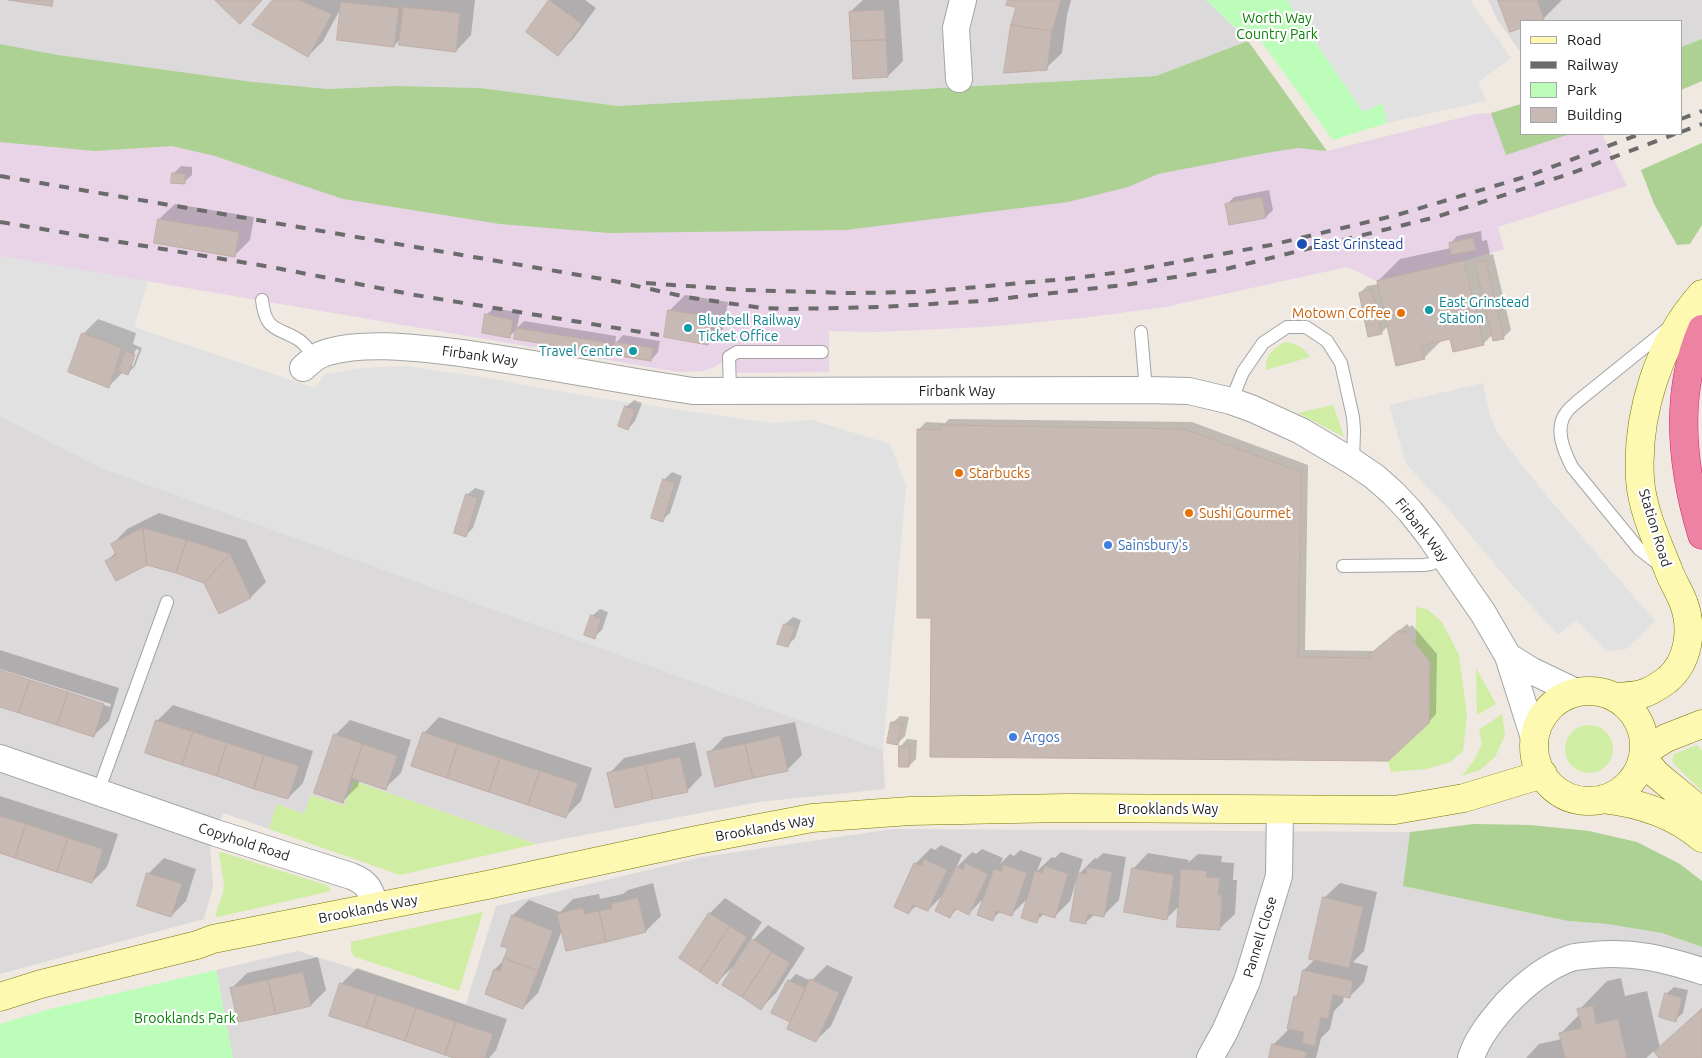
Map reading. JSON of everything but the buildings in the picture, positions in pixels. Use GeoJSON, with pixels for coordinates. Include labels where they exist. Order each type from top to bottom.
{"type":"FeatureCollection","features":[{"type":"Feature","properties":{"kind":"highway"},"geometry":{"type":"LineString","coordinates":[[1692,323],[1684,425],[1684,453],[1688,482],[1702,535]]}},
{"type":"Feature","properties":{"kind":"main road","name":"Station Road"},"geometry":{"type":"LineString","coordinates":[[1615,697],[1635,696],[1650,692],[1674,674],[1681,662],[1689,637],[1684,603],[1669,572],[1647,512],[1640,480],[1644,418],[1651,388],[1674,331],[1692,323],[1702,294]]}},
{"type":"Feature","properties":{"kind":"main road"},"geometry":{"type":"LineString","coordinates":[[1603,799],[1617,793],[1629,784],[1638,772],[1643,755],[1644,734],[1638,720],[1628,707],[1615,697],[1602,692],[1576,692],[1552,705],[1543,715],[1538,728],[1535,741],[1536,758],[1543,774],[1554,787],[1568,797],[1585,800],[1603,799],[1628,802],[1659,811],[1702,838]]}},
{"type":"Feature","properties":{"kind":"main road"},"geometry":{"type":"LineString","coordinates":[[1643,755],[1666,738],[1702,724]]}},
{"type":"Feature","properties":{"kind":"main road"},"geometry":{"type":"LineString","coordinates":[[1643,755],[1656,774],[1702,812]]}},
{"type":"Feature","properties":{"kind":"main road","name":"Brooklands Way"},"geometry":{"type":"LineString","coordinates":[[0,997],[41,984],[213,940],[812,818],[910,811],[1066,808],[1395,810],[1464,798],[1543,774]]}},
{"type":"Feature","properties":{"kind":"street"},"geometry":{"type":"LineString","coordinates":[[959,79],[956,28],[963,0]]}},
{"type":"Feature","properties":{"kind":"street","name":"Firbank Way"},"geometry":{"type":"LineString","coordinates":[[309,363],[329,352],[364,347],[413,348],[483,356],[625,381],[693,390],[1146,390],[1189,391],[1231,401],[1253,408],[1284,423],[1353,462],[1375,477],[1410,511],[1483,613],[1508,656],[1535,741]]}},
{"type":"Feature","properties":{"kind":"street","name":"Firbank Way"},"geometry":{"type":"LineString","coordinates":[[1508,656],[1532,671],[1576,692]]}},
{"type":"Feature","properties":{"kind":"street","name":"Copyhold Road"},"geometry":{"type":"LineString","coordinates":[[0,758],[216,833],[359,879],[370,888],[376,907]]}},
{"type":"Feature","properties":{"kind":"street","name":"Pannell Close"},"geometry":{"type":"LineString","coordinates":[[1210,1058],[1225,1031],[1247,981],[1279,876],[1280,809]]}},
{"type":"Feature","properties":{"kind":"street"},"geometry":{"type":"LineString","coordinates":[[1471,1058],[1482,1034],[1518,991],[1544,971],[1572,957],[1619,953],[1664,959],[1702,971]]}},
{"type":"Feature","properties":{"kind":"lane"},"geometry":{"type":"LineString","coordinates":[[262,300],[263,311],[268,321],[278,331],[300,340],[309,363]]}},
{"type":"Feature","properties":{"kind":"lane"},"geometry":{"type":"LineString","coordinates":[[1669,572],[1639,549],[1572,467],[1564,453],[1560,428],[1565,414],[1578,401],[1655,338],[1692,323]]}},
{"type":"Feature","properties":{"kind":"lane"},"geometry":{"type":"LineString","coordinates":[[1231,401],[1243,372],[1263,343],[1287,327],[1306,327],[1327,340],[1341,363],[1353,417],[1353,462]]}},
{"type":"Feature","properties":{"kind":"lane"},"geometry":{"type":"LineString","coordinates":[[1141,332],[1146,390]]}},
{"type":"Feature","properties":{"kind":"lane"},"geometry":{"type":"LineString","coordinates":[[730,390],[729,357],[737,352],[822,352]]}},
{"type":"Feature","properties":{"kind":"lane"},"geometry":{"type":"LineString","coordinates":[[1343,566],[1424,565],[1432,564],[1443,557]]}},
{"type":"Feature","properties":{"kind":"lane"},"geometry":{"type":"LineString","coordinates":[[98,792],[167,602]]}},
{"type":"Feature","properties":{"kind":"shaded area"},"geometry":{"type":"Polygon","coordinates":[[[0,0],[1206,0],[1248,41],[1156,76],[618,106],[480,88],[396,86],[328,89],[253,82],[58,55],[0,44],[0,0]]]}},
{"type":"Feature","properties":{"kind":"shaded area"},"geometry":{"type":"Polygon","coordinates":[[[1287,0],[1470,0],[1511,58],[1478,82],[1486,101],[1387,123],[1383,103],[1363,112],[1287,0]]]}},
{"type":"Feature","properties":{"kind":"shaded area"},"geometry":{"type":"Polygon","coordinates":[[[1488,0],[1702,0],[1702,39],[1682,47],[1682,20],[1520,20],[1520,52],[1497,19],[1488,0]]]}},
{"type":"Feature","properties":{"kind":"shaded area"},"geometry":{"type":"Polygon","coordinates":[[[1248,41],[1327,151],[1476,114],[1491,113],[1520,104],[1520,135],[1602,135],[1627,186],[1498,227],[1504,249],[1464,261],[1377,281],[1347,267],[1165,307],[1082,318],[984,327],[876,332],[829,331],[829,372],[730,373],[725,360],[715,367],[703,371],[678,372],[0,256],[0,44],[58,55],[253,82],[328,89],[396,86],[480,88],[618,106],[1156,76],[1248,41]]]}},
{"type":"Feature","properties":{"kind":"shaded area"},"geometry":{"type":"Polygon","coordinates":[[[0,256],[148,281],[134,327],[315,388],[325,374],[362,368],[404,366],[482,377],[597,398],[772,423],[812,420],[890,444],[906,486],[883,750],[101,468],[0,416],[0,256]]]}},
{"type":"Feature","properties":{"kind":"shaded area"},"geometry":{"type":"Polygon","coordinates":[[[1483,383],[1490,415],[1498,434],[1545,494],[1655,621],[1626,649],[1607,652],[1576,620],[1558,635],[1513,586],[1450,511],[1406,464],[1389,405],[1483,383]]]}},
{"type":"Feature","properties":{"kind":"shaded area"},"geometry":{"type":"Polygon","coordinates":[[[0,416],[102,468],[883,750],[885,789],[759,802],[536,844],[354,781],[344,806],[311,795],[304,814],[277,804],[269,829],[223,813],[210,847],[213,886],[204,919],[0,974],[0,416]]]}},
{"type":"Feature","properties":{"kind":"shaded area"},"geometry":{"type":"Polygon","coordinates":[[[893,829],[1410,832],[1403,886],[1568,921],[1607,924],[1662,933],[1702,947],[1702,1058],[233,1058],[216,970],[298,951],[466,1004],[496,906],[703,857],[893,829]]]}},
{"type":"Feature","properties":{"kind":"green space","name":"Worth Way Country Park"},"geometry":{"type":"Polygon","coordinates":[[[1206,0],[1287,0],[1363,111],[1383,103],[1387,123],[1333,140],[1252,29],[1241,33],[1206,0]]]}},
{"type":"Feature","properties":{"kind":"green space"},"geometry":{"type":"Polygon","coordinates":[[[1702,39],[1702,81],[1682,90],[1682,47],[1702,39]]]}},
{"type":"Feature","properties":{"kind":"green space"},"geometry":{"type":"Polygon","coordinates":[[[1248,41],[1327,151],[1298,148],[1158,174],[1128,187],[1068,202],[846,230],[609,233],[500,224],[343,199],[215,156],[172,146],[95,151],[0,142],[0,44],[58,55],[253,82],[328,89],[396,86],[480,88],[618,106],[1156,76],[1248,41]]]}},
{"type":"Feature","properties":{"kind":"green space"},"geometry":{"type":"Polygon","coordinates":[[[1520,104],[1520,135],[1567,135],[1506,155],[1491,113],[1520,104]]]}},
{"type":"Feature","properties":{"kind":"green space"},"geometry":{"type":"Polygon","coordinates":[[[1702,143],[1702,225],[1690,244],[1677,245],[1654,204],[1641,170],[1702,143]]]}},
{"type":"Feature","properties":{"kind":"green space"},"geometry":{"type":"Polygon","coordinates":[[[1285,342],[1300,346],[1310,357],[1266,370],[1268,357],[1277,347],[1285,342]]]}},
{"type":"Feature","properties":{"kind":"green space"},"geometry":{"type":"Polygon","coordinates":[[[1333,405],[1344,437],[1298,413],[1333,405]]]}},
{"type":"Feature","properties":{"kind":"green space"},"geometry":{"type":"Polygon","coordinates":[[[1416,607],[1427,609],[1442,622],[1459,655],[1467,716],[1463,751],[1450,762],[1427,769],[1391,772],[1388,761],[1429,723],[1430,662],[1416,645],[1416,607]]]}},
{"type":"Feature","properties":{"kind":"green space"},"geometry":{"type":"Polygon","coordinates":[[[1476,668],[1496,704],[1477,715],[1476,668]]]}},
{"type":"Feature","properties":{"kind":"green space"},"geometry":{"type":"Polygon","coordinates":[[[1502,714],[1505,735],[1495,757],[1480,770],[1462,776],[1474,760],[1482,744],[1479,730],[1502,714]]]}},
{"type":"Feature","properties":{"kind":"green space"},"geometry":{"type":"Polygon","coordinates":[[[1589,725],[1598,727],[1606,732],[1611,740],[1613,749],[1611,758],[1606,766],[1598,771],[1589,773],[1580,771],[1572,766],[1567,758],[1565,749],[1567,740],[1572,732],[1580,727],[1589,725]]]}},
{"type":"Feature","properties":{"kind":"green space"},"geometry":{"type":"Polygon","coordinates":[[[1697,745],[1702,751],[1702,791],[1672,760],[1674,754],[1697,745]]]}},
{"type":"Feature","properties":{"kind":"green space"},"geometry":{"type":"Polygon","coordinates":[[[354,781],[536,844],[400,875],[269,829],[277,804],[304,814],[311,795],[344,806],[354,781]]]}},
{"type":"Feature","properties":{"kind":"green space"},"geometry":{"type":"Polygon","coordinates":[[[1474,824],[1531,825],[1589,831],[1637,842],[1680,864],[1702,881],[1702,947],[1662,933],[1607,924],[1568,921],[1403,886],[1410,832],[1474,824]]]}},
{"type":"Feature","properties":{"kind":"green space"},"geometry":{"type":"Polygon","coordinates":[[[221,852],[329,886],[331,891],[218,917],[215,916],[223,893],[224,883],[219,854],[221,852]]]}},
{"type":"Feature","properties":{"kind":"green space"},"geometry":{"type":"Polygon","coordinates":[[[483,912],[459,991],[355,957],[351,952],[351,942],[483,912]]]}},
{"type":"Feature","properties":{"kind":"green space","name":"Brooklands Park"},"geometry":{"type":"Polygon","coordinates":[[[216,970],[233,1058],[0,1058],[0,1024],[50,1009],[216,970]]]}},
{"type":"Feature","properties":{"kind":"railway"},"geometry":{"type":"LineString","coordinates":[[1682,119],[1702,111]]}},
{"type":"Feature","properties":{"kind":"railway"},"geometry":{"type":"LineString","coordinates":[[1682,132],[1702,124]]}},
{"type":"Feature","properties":{"kind":"railway"},"geometry":{"type":"LineString","coordinates":[[646,283],[743,290],[848,293],[922,292],[1076,278],[1128,271],[1271,245],[1397,215],[1528,176],[1637,135]]}},
{"type":"Feature","properties":{"kind":"railway"},"geometry":{"type":"LineString","coordinates":[[0,176],[614,281],[686,297],[762,308],[881,307],[981,301],[1124,285],[1226,269],[1436,217],[1569,174],[1672,135]]}},
{"type":"Feature","properties":{"kind":"railway"},"geometry":{"type":"LineString","coordinates":[[0,222],[271,267],[415,295],[659,335]]}},
{"type":"Feature","properties":{"kind":"place","name":"East Grinstead"},"geometry":{"type":"Point","coordinates":[1302,244]}},
{"type":"Feature","properties":{"kind":"place","name":"East Grinstead Station"},"geometry":{"type":"Point","coordinates":[1429,310]}},
{"type":"Feature","properties":{"kind":"place","name":"Motown Coffee"},"geometry":{"type":"Point","coordinates":[1401,313]}},
{"type":"Feature","properties":{"kind":"place","name":"Bluebell Railway Ticket Office"},"geometry":{"type":"Point","coordinates":[688,328]}},
{"type":"Feature","properties":{"kind":"place","name":"Travel Centre"},"geometry":{"type":"Point","coordinates":[633,351]}},
{"type":"Feature","properties":{"kind":"place","name":"Starbucks"},"geometry":{"type":"Point","coordinates":[959,473]}},
{"type":"Feature","properties":{"kind":"place","name":"Sushi Gourmet"},"geometry":{"type":"Point","coordinates":[1189,513]}},
{"type":"Feature","properties":{"kind":"place","name":"Sainsbury's"},"geometry":{"type":"Point","coordinates":[1108,545]}},
{"type":"Feature","properties":{"kind":"place","name":"Argos"},"geometry":{"type":"Point","coordinates":[1013,737]}}]}
